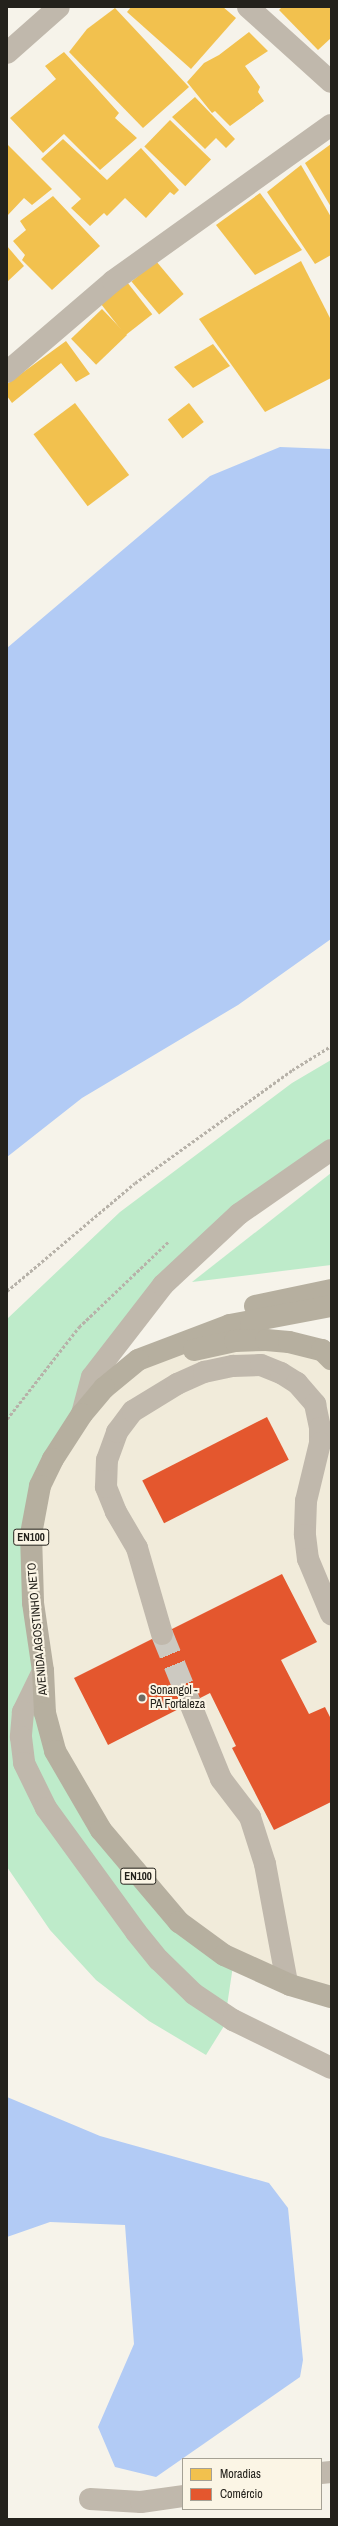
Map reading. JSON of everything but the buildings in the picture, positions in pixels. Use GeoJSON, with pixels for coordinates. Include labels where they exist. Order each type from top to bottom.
{"type":"FeatureCollection","features":[{"type":"Feature","properties":{"kind":"main road"},"geometry":{"type":"LineString","coordinates":[[138,1360],[178,1329],[229,1312],[331,1290]]}},
{"type":"Feature","properties":{"kind":"main road","name":"AVENIDA AGOSTINHO NETO"},"geometry":{"type":"LineString","coordinates":[[331,1306],[230,1325],[138,1360],[104,1388],[82,1414],[40,1486],[34,1509],[31,1573],[36,1636],[43,1671],[45,1712],[55,1751],[101,1830],[173,1919],[224,1955],[288,1984],[331,1997]]}},
{"type":"Feature","properties":{"kind":"main road"},"geometry":{"type":"LineString","coordinates":[[138,1360],[235,1341],[266,1340],[289,1342],[322,1350],[331,1359]]}},
{"type":"Feature","properties":{"kind":"main road"},"geometry":{"type":"LineString","coordinates":[[288,1984],[331,1986]]}},
{"type":"Feature","properties":{"kind":"street"},"geometry":{"type":"LineString","coordinates":[[9,47],[59,7]]}},
{"type":"Feature","properties":{"kind":"street"},"geometry":{"type":"LineString","coordinates":[[248,7],[331,82]]}},
{"type":"Feature","properties":{"kind":"street"},"geometry":{"type":"LineString","coordinates":[[7,372],[113,281],[331,125]]}},
{"type":"Feature","properties":{"kind":"street"},"geometry":{"type":"LineString","coordinates":[[82,1414],[92,1378],[163,1285],[239,1214],[331,1150]]}},
{"type":"Feature","properties":{"kind":"street"},"geometry":{"type":"LineString","coordinates":[[162,1634],[136,1548],[116,1512],[106,1487],[107,1460],[116,1432],[133,1411],[177,1384],[204,1372],[233,1366],[262,1364],[297,1383],[315,1404],[320,1428],[320,1443],[306,1501],[305,1535],[308,1559],[331,1614]]}},
{"type":"Feature","properties":{"kind":"street"},"geometry":{"type":"LineString","coordinates":[[43,1671],[23,1712],[21,1738],[24,1763],[46,1808],[136,1932],[159,1960],[194,1994],[233,2020],[331,2068]]}},
{"type":"Feature","properties":{"kind":"street"},"geometry":{"type":"LineString","coordinates":[[190,1703],[221,1779],[250,1817],[265,1864],[288,1984]]}},
{"type":"Feature","properties":{"kind":"street"},"geometry":{"type":"LineString","coordinates":[[90,2499],[141,2502],[182,2496]]}},
{"type":"Feature","properties":{"kind":"path"},"geometry":{"type":"LineString","coordinates":[[7,1291],[135,1183],[292,1070],[331,1046]]}},
{"type":"Feature","properties":{"kind":"shaded area"},"geometry":{"type":"Polygon","coordinates":[[[235,1341],[331,1358],[331,1986],[290,1985],[179,1922],[101,1830],[45,1713],[40,1486],[138,1360],[235,1341]]]}},
{"type":"Feature","properties":{"kind":"green space"},"geometry":{"type":"Polygon","coordinates":[[[331,1060],[331,1150],[239,1214],[129,1327],[35,1509],[55,1751],[173,1919],[234,1959],[224,2026],[206,2055],[149,2021],[96,1980],[50,1930],[7,1867],[7,1319],[120,1212],[292,1083],[331,1060]]]}},
{"type":"Feature","properties":{"kind":"green space"},"geometry":{"type":"Polygon","coordinates":[[[331,1173],[331,1265],[192,1282],[331,1173]]]}},
{"type":"Feature","properties":{"kind":"water"},"geometry":{"type":"Polygon","coordinates":[[[280,447],[331,449],[331,939],[238,1005],[82,1098],[7,1157],[7,648],[210,476],[280,447]]]}},
{"type":"Feature","properties":{"kind":"water"},"geometry":{"type":"Polygon","coordinates":[[[7,2097],[100,2136],[269,2183],[288,2208],[303,2360],[300,2377],[156,2477],[115,2467],[98,2427],[134,2344],[125,2225],[50,2222],[7,2237],[7,2097]]]}},
{"type":"Feature","properties":{"kind":"tunnel"},"geometry":{"type":"LineString","coordinates":[[162,1634],[190,1703]]}},
{"type":"Feature","properties":{"kind":"place","name":"Sonangol - PA Fortaleza"},"geometry":{"type":"Point","coordinates":[142,1698]}}]}
